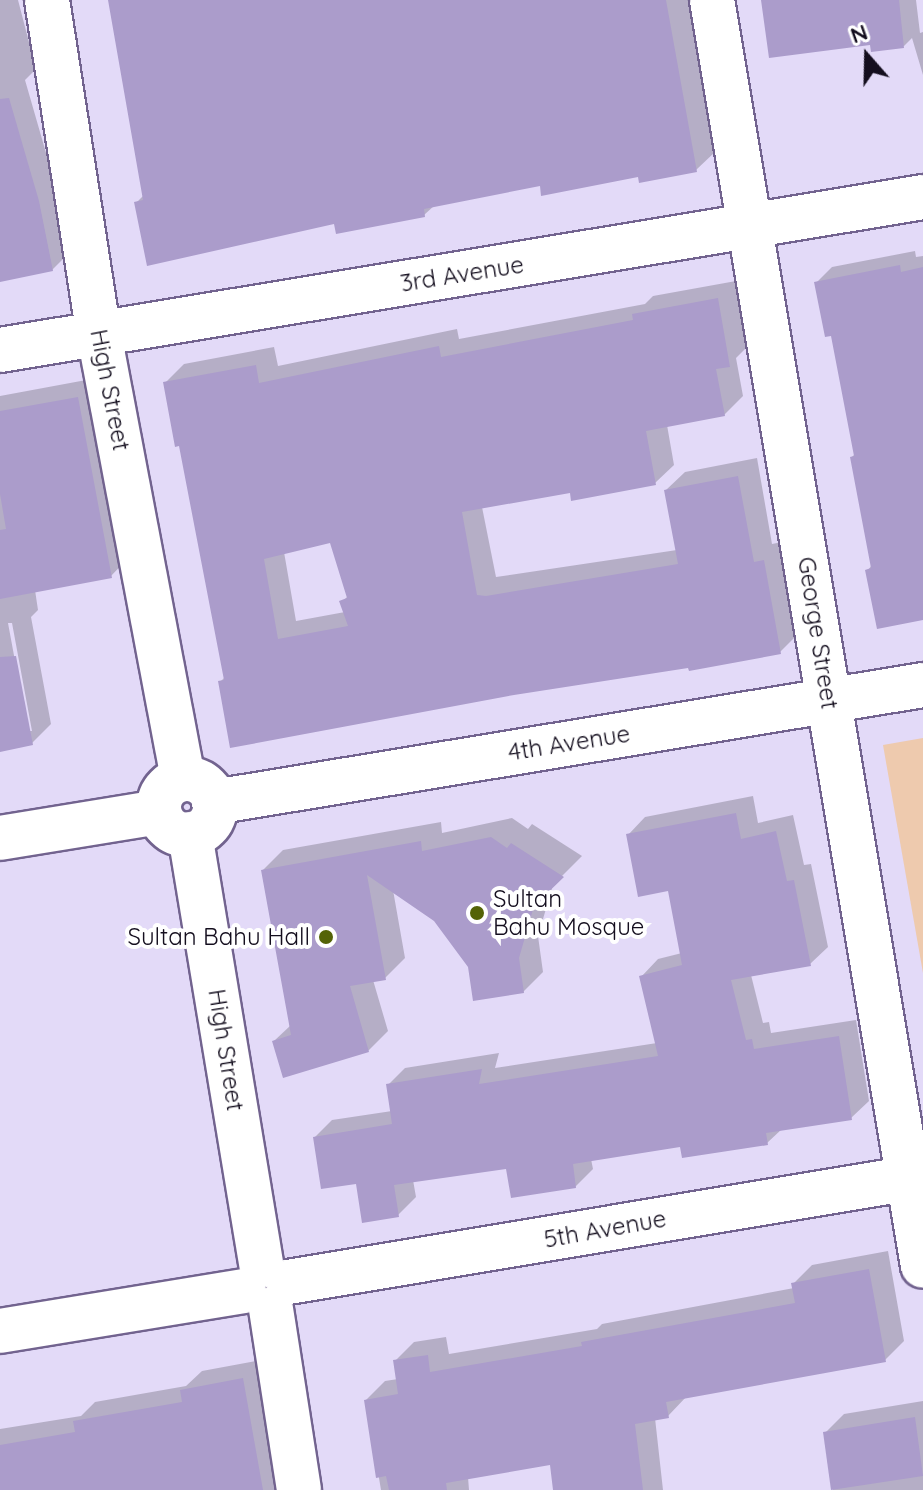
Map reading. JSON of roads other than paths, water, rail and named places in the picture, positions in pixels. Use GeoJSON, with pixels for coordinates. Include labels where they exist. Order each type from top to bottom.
{"type":"FeatureCollection","features":[{"type":"Feature","properties":{"kind":"street","name":"High Street"},"geometry":{"type":"LineString","coordinates":[[47,0],[99,334],[186,807],[299,1490]]}},
{"type":"Feature","properties":{"kind":"street","name":"George Street"},"geometry":{"type":"LineString","coordinates":[[712,0],[829,701],[916,1177],[923,1266]]}},
{"type":"Feature","properties":{"kind":"street","name":"3rd Avenue"},"geometry":{"type":"LineString","coordinates":[[0,350],[923,197]]}},
{"type":"Feature","properties":{"kind":"street","name":"4th Avenue"},"geometry":{"type":"LineString","coordinates":[[0,838],[923,685]]}},
{"type":"Feature","properties":{"kind":"street","name":"5th Avenue"},"geometry":{"type":"LineString","coordinates":[[0,1331],[916,1177]]}},
{"type":"Feature","properties":{"kind":"place","name":"Sultan Bahu Mosque"},"geometry":{"type":"Point","coordinates":[477,913]}},
{"type":"Feature","properties":{"kind":"place","name":"Sultan Bahu Hall"},"geometry":{"type":"Point","coordinates":[326,937]}}]}
